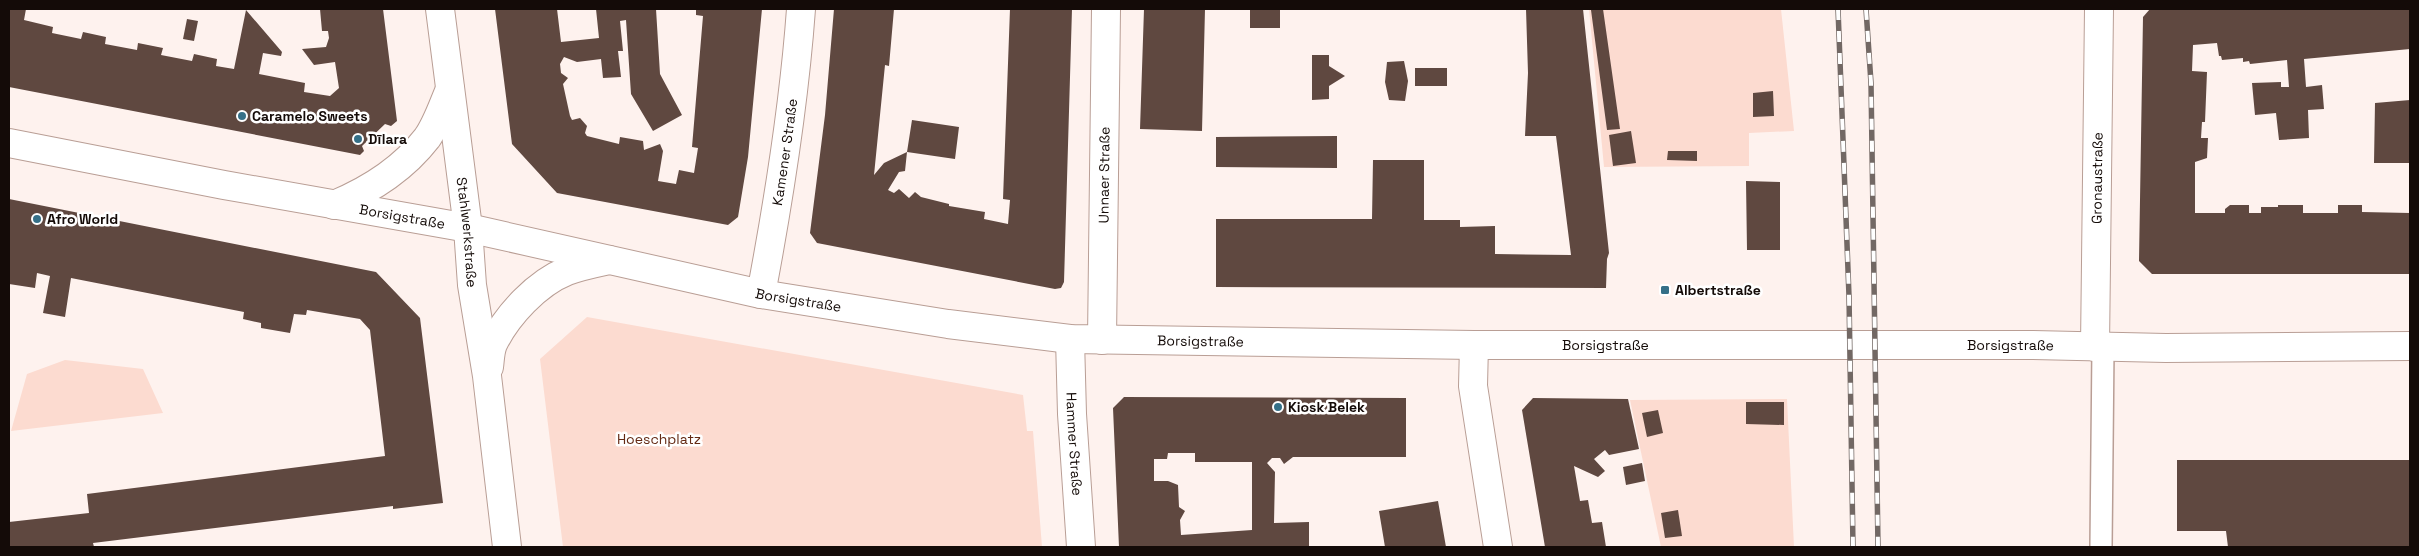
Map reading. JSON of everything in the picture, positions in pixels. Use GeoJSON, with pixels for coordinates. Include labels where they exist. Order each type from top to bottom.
{"type":"FeatureCollection","features":[{"type":"Feature","properties":{"kind":"main road","name":"Stahlwerkstraße"},"geometry":{"type":"LineString","coordinates":[[440,9],[468,228],[472,285],[487,376],[507,547]]}},
{"type":"Feature","properties":{"kind":"main road","name":"Kamener Straße"},"geometry":{"type":"LineString","coordinates":[[761,294],[781,184],[796,71],[800,9]]}},
{"type":"Feature","properties":{"kind":"main road","name":"Unnaer Straße"},"geometry":{"type":"LineString","coordinates":[[1102,340],[1106,9]]}},
{"type":"Feature","properties":{"kind":"main road","name":"Gronaustraße"},"geometry":{"type":"LineString","coordinates":[[2099,9],[2099,348]]}},
{"type":"Feature","properties":{"kind":"main road"},"geometry":{"type":"LineString","coordinates":[[334,205],[375,186],[401,165],[428,137],[450,89]]}},
{"type":"Feature","properties":{"kind":"main road","name":"Borsigstraße"},"geometry":{"type":"LineString","coordinates":[[9,143],[334,205],[468,228],[761,294],[948,324],[1070,339],[1474,345],[1708,343],[2099,348],[2410,346]]}},
{"type":"Feature","properties":{"kind":"main road","name":"Stahlwerkstraße"},"geometry":{"type":"LineString","coordinates":[[487,376],[492,346],[503,326],[524,302],[567,271],[609,260]]}},
{"type":"Feature","properties":{"kind":"main road","name":"Hammer Straße"},"geometry":{"type":"LineString","coordinates":[[1070,339],[1072,414],[1081,547]]}},
{"type":"Feature","properties":{"kind":"main road"},"geometry":{"type":"LineString","coordinates":[[1474,345],[1473,386],[1498,547]]}},
{"type":"Feature","properties":{"kind":"lane"},"geometry":{"type":"LineString","coordinates":[[2099,348],[2101,547]]}},
{"type":"Feature","properties":{"kind":"green space"},"geometry":{"type":"Polygon","coordinates":[[[1589,9],[1781,9],[1794,131],[1749,133],[1749,166],[1604,167],[1589,9]]]}},
{"type":"Feature","properties":{"kind":"green space","name":"Hoeschplatz"},"geometry":{"type":"Polygon","coordinates":[[[587,317],[1023,395],[1027,431],[1033,431],[1042,547],[563,547],[540,359],[587,317]]]}},
{"type":"Feature","properties":{"kind":"green space"},"geometry":{"type":"Polygon","coordinates":[[[65,360],[143,369],[163,413],[11,431],[27,374],[65,360]]]}},
{"type":"Feature","properties":{"kind":"green space"},"geometry":{"type":"Polygon","coordinates":[[[1787,399],[1794,547],[1661,547],[1630,400],[1787,399]]]}},
{"type":"Feature","properties":{"kind":"building"},"geometry":{"type":"Polygon","coordinates":[[[9,9],[26,9],[24,20],[53,27],[52,33],[81,39],[83,32],[106,37],[105,44],[137,50],[138,43],[163,48],[161,55],[192,61],[194,54],[217,59],[216,66],[234,69],[246,10],[282,52],[281,56],[263,53],[259,74],[305,83],[304,92],[330,96],[339,88],[335,62],[314,65],[302,49],[326,47],[329,38],[328,31],[322,31],[320,9],[383,9],[397,121],[391,126],[385,124],[362,146],[364,151],[360,155],[9,87],[9,9]]]}},
{"type":"Feature","properties":{"kind":"building"},"geometry":{"type":"Polygon","coordinates":[[[495,9],[557,9],[561,42],[599,38],[596,9],[656,9],[660,74],[682,115],[653,131],[631,94],[626,20],[620,21],[623,51],[618,51],[621,77],[603,78],[601,59],[577,62],[564,57],[560,64],[561,73],[568,78],[563,84],[570,116],[572,120],[580,118],[587,126],[585,133],[587,136],[619,144],[620,137],[643,141],[644,150],[660,144],[663,151],[658,181],[676,184],[679,170],[694,173],[698,148],[692,147],[703,16],[696,15],[696,9],[762,9],[748,157],[738,217],[728,225],[557,193],[512,144],[495,9]]]}},
{"type":"Feature","properties":{"kind":"building"},"geometry":{"type":"Polygon","coordinates":[[[834,9],[894,9],[889,66],[885,65],[874,175],[884,163],[907,152],[905,171],[899,172],[888,190],[894,193],[899,189],[909,198],[915,192],[921,197],[949,204],[949,206],[985,212],[984,219],[1008,224],[1010,200],[1003,199],[1010,9],[1072,9],[1064,282],[1061,288],[1055,289],[817,243],[810,233],[825,115],[834,9]]]}},
{"type":"Feature","properties":{"kind":"building"},"geometry":{"type":"Polygon","coordinates":[[[1144,9],[1205,9],[1202,131],[1140,129],[1144,9]]]}},
{"type":"Feature","properties":{"kind":"building"},"geometry":{"type":"Polygon","coordinates":[[[1250,9],[1280,9],[1280,28],[1250,28],[1250,9]]]}},
{"type":"Feature","properties":{"kind":"building"},"geometry":{"type":"Polygon","coordinates":[[[1526,9],[1583,9],[1609,253],[1606,288],[1216,287],[1216,219],[1372,219],[1373,160],[1424,160],[1424,220],[1460,220],[1460,227],[1495,226],[1495,254],[1571,255],[1556,136],[1525,136],[1528,73],[1526,9]]]}},
{"type":"Feature","properties":{"kind":"building"},"geometry":{"type":"Polygon","coordinates":[[[1603,9],[1620,129],[1607,130],[1591,10],[1603,9]]]}},
{"type":"Feature","properties":{"kind":"building"},"geometry":{"type":"Polygon","coordinates":[[[2150,9],[2410,9],[2410,49],[2304,59],[2306,87],[2322,85],[2324,109],[2308,110],[2309,138],[2279,140],[2276,113],[2255,115],[2252,83],[2281,82],[2281,87],[2289,87],[2287,60],[2250,64],[2249,61],[2243,62],[2243,58],[2222,60],[2221,56],[2219,56],[2217,43],[2193,45],[2192,71],[2207,72],[2205,122],[2202,122],[2201,138],[2208,138],[2207,158],[2195,162],[2195,213],[2225,213],[2225,209],[2230,205],[2249,205],[2249,213],[2261,213],[2261,207],[2303,205],[2303,213],[2338,213],[2338,205],[2362,205],[2362,212],[2410,213],[2410,274],[2152,274],[2139,261],[2143,17],[2150,9]]]}},
{"type":"Feature","properties":{"kind":"building"},"geometry":{"type":"Polygon","coordinates":[[[187,19],[198,21],[194,41],[183,39],[187,19]]]}},
{"type":"Feature","properties":{"kind":"building"},"geometry":{"type":"Polygon","coordinates":[[[1312,55],[1329,55],[1329,66],[1345,76],[1329,86],[1329,99],[1312,100],[1312,55]]]}},
{"type":"Feature","properties":{"kind":"building"},"geometry":{"type":"Polygon","coordinates":[[[1404,61],[1408,81],[1405,101],[1389,100],[1385,82],[1387,62],[1404,61]]]}},
{"type":"Feature","properties":{"kind":"building"},"geometry":{"type":"Polygon","coordinates":[[[1415,68],[1447,68],[1447,86],[1415,86],[1415,68]]]}},
{"type":"Feature","properties":{"kind":"building"},"geometry":{"type":"Polygon","coordinates":[[[1773,91],[1774,116],[1753,117],[1753,93],[1773,91]]]}},
{"type":"Feature","properties":{"kind":"building"},"geometry":{"type":"Polygon","coordinates":[[[2410,100],[2410,163],[2374,163],[2375,103],[2410,100]]]}},
{"type":"Feature","properties":{"kind":"building"},"geometry":{"type":"Polygon","coordinates":[[[912,120],[959,127],[955,159],[907,152],[912,120]]]}},
{"type":"Feature","properties":{"kind":"building"},"geometry":{"type":"Polygon","coordinates":[[[1631,131],[1636,163],[1613,166],[1609,135],[1631,131]]]}},
{"type":"Feature","properties":{"kind":"building"},"geometry":{"type":"Polygon","coordinates":[[[1337,136],[1337,168],[1216,167],[1216,137],[1337,136]]]}},
{"type":"Feature","properties":{"kind":"building"},"geometry":{"type":"Polygon","coordinates":[[[1668,151],[1697,151],[1697,161],[1667,160],[1668,151]]]}},
{"type":"Feature","properties":{"kind":"building"},"geometry":{"type":"Polygon","coordinates":[[[1746,181],[1780,182],[1780,250],[1747,250],[1746,181]]]}},
{"type":"Feature","properties":{"kind":"building"},"geometry":{"type":"Polygon","coordinates":[[[9,199],[376,272],[420,318],[443,503],[393,509],[393,506],[93,543],[94,547],[9,547],[9,522],[89,513],[87,494],[385,456],[370,330],[360,319],[307,310],[306,315],[294,314],[290,333],[261,328],[261,323],[243,319],[244,312],[71,278],[65,317],[43,313],[50,276],[37,273],[35,288],[9,284],[9,199]]]}},
{"type":"Feature","properties":{"kind":"building"},"geometry":{"type":"Polygon","coordinates":[[[1124,397],[1406,398],[1406,457],[1293,457],[1284,464],[1280,458],[1272,458],[1267,463],[1275,472],[1274,523],[1309,522],[1309,547],[1119,547],[1113,408],[1124,397]],[[1168,453],[1167,459],[1154,459],[1154,481],[1168,481],[1178,485],[1179,507],[1185,511],[1180,520],[1181,535],[1252,530],[1252,462],[1195,462],[1195,453],[1168,453]]]}},
{"type":"Feature","properties":{"kind":"building"},"geometry":{"type":"Polygon","coordinates":[[[1533,398],[1628,399],[1639,449],[1609,455],[1605,450],[1594,459],[1605,471],[1598,477],[1574,466],[1580,501],[1588,500],[1592,523],[1602,522],[1606,547],[1545,547],[1522,410],[1533,398]]]}},
{"type":"Feature","properties":{"kind":"building"},"geometry":{"type":"Polygon","coordinates":[[[1746,402],[1784,402],[1784,425],[1746,424],[1746,402]]]}},
{"type":"Feature","properties":{"kind":"building"},"geometry":{"type":"Polygon","coordinates":[[[1658,410],[1663,433],[1647,437],[1642,413],[1658,410]]]}},
{"type":"Feature","properties":{"kind":"building"},"geometry":{"type":"Polygon","coordinates":[[[2177,460],[2410,460],[2410,547],[2228,547],[2226,531],[2177,531],[2177,460]]]}},
{"type":"Feature","properties":{"kind":"building"},"geometry":{"type":"Polygon","coordinates":[[[1642,463],[1645,481],[1626,485],[1623,467],[1642,463]]]}},
{"type":"Feature","properties":{"kind":"building"},"geometry":{"type":"Polygon","coordinates":[[[1438,501],[1446,547],[1385,547],[1379,511],[1438,501]]]}},
{"type":"Feature","properties":{"kind":"building"},"geometry":{"type":"Polygon","coordinates":[[[1678,510],[1682,536],[1665,538],[1661,513],[1678,510]]]}},
{"type":"Feature","properties":{"kind":"railway"},"geometry":{"type":"LineString","coordinates":[[1838,9],[1849,296],[1853,547]]}},
{"type":"Feature","properties":{"kind":"railway"},"geometry":{"type":"LineString","coordinates":[[1866,9],[1871,83],[1878,547]]}},
{"type":"Feature","properties":{"kind":"place","name":"Caramelo Sweets"},"geometry":{"type":"Point","coordinates":[242,116]}},
{"type":"Feature","properties":{"kind":"place","name":"Dīlara"},"geometry":{"type":"Point","coordinates":[358,139]}},
{"type":"Feature","properties":{"kind":"place","name":"Afro World"},"geometry":{"type":"Point","coordinates":[37,219]}},
{"type":"Feature","properties":{"kind":"place","name":"Albertstraße"},"geometry":{"type":"Point","coordinates":[1665,290]}},
{"type":"Feature","properties":{"kind":"place","name":"Kiosk Belek"},"geometry":{"type":"Point","coordinates":[1278,407]}}]}
